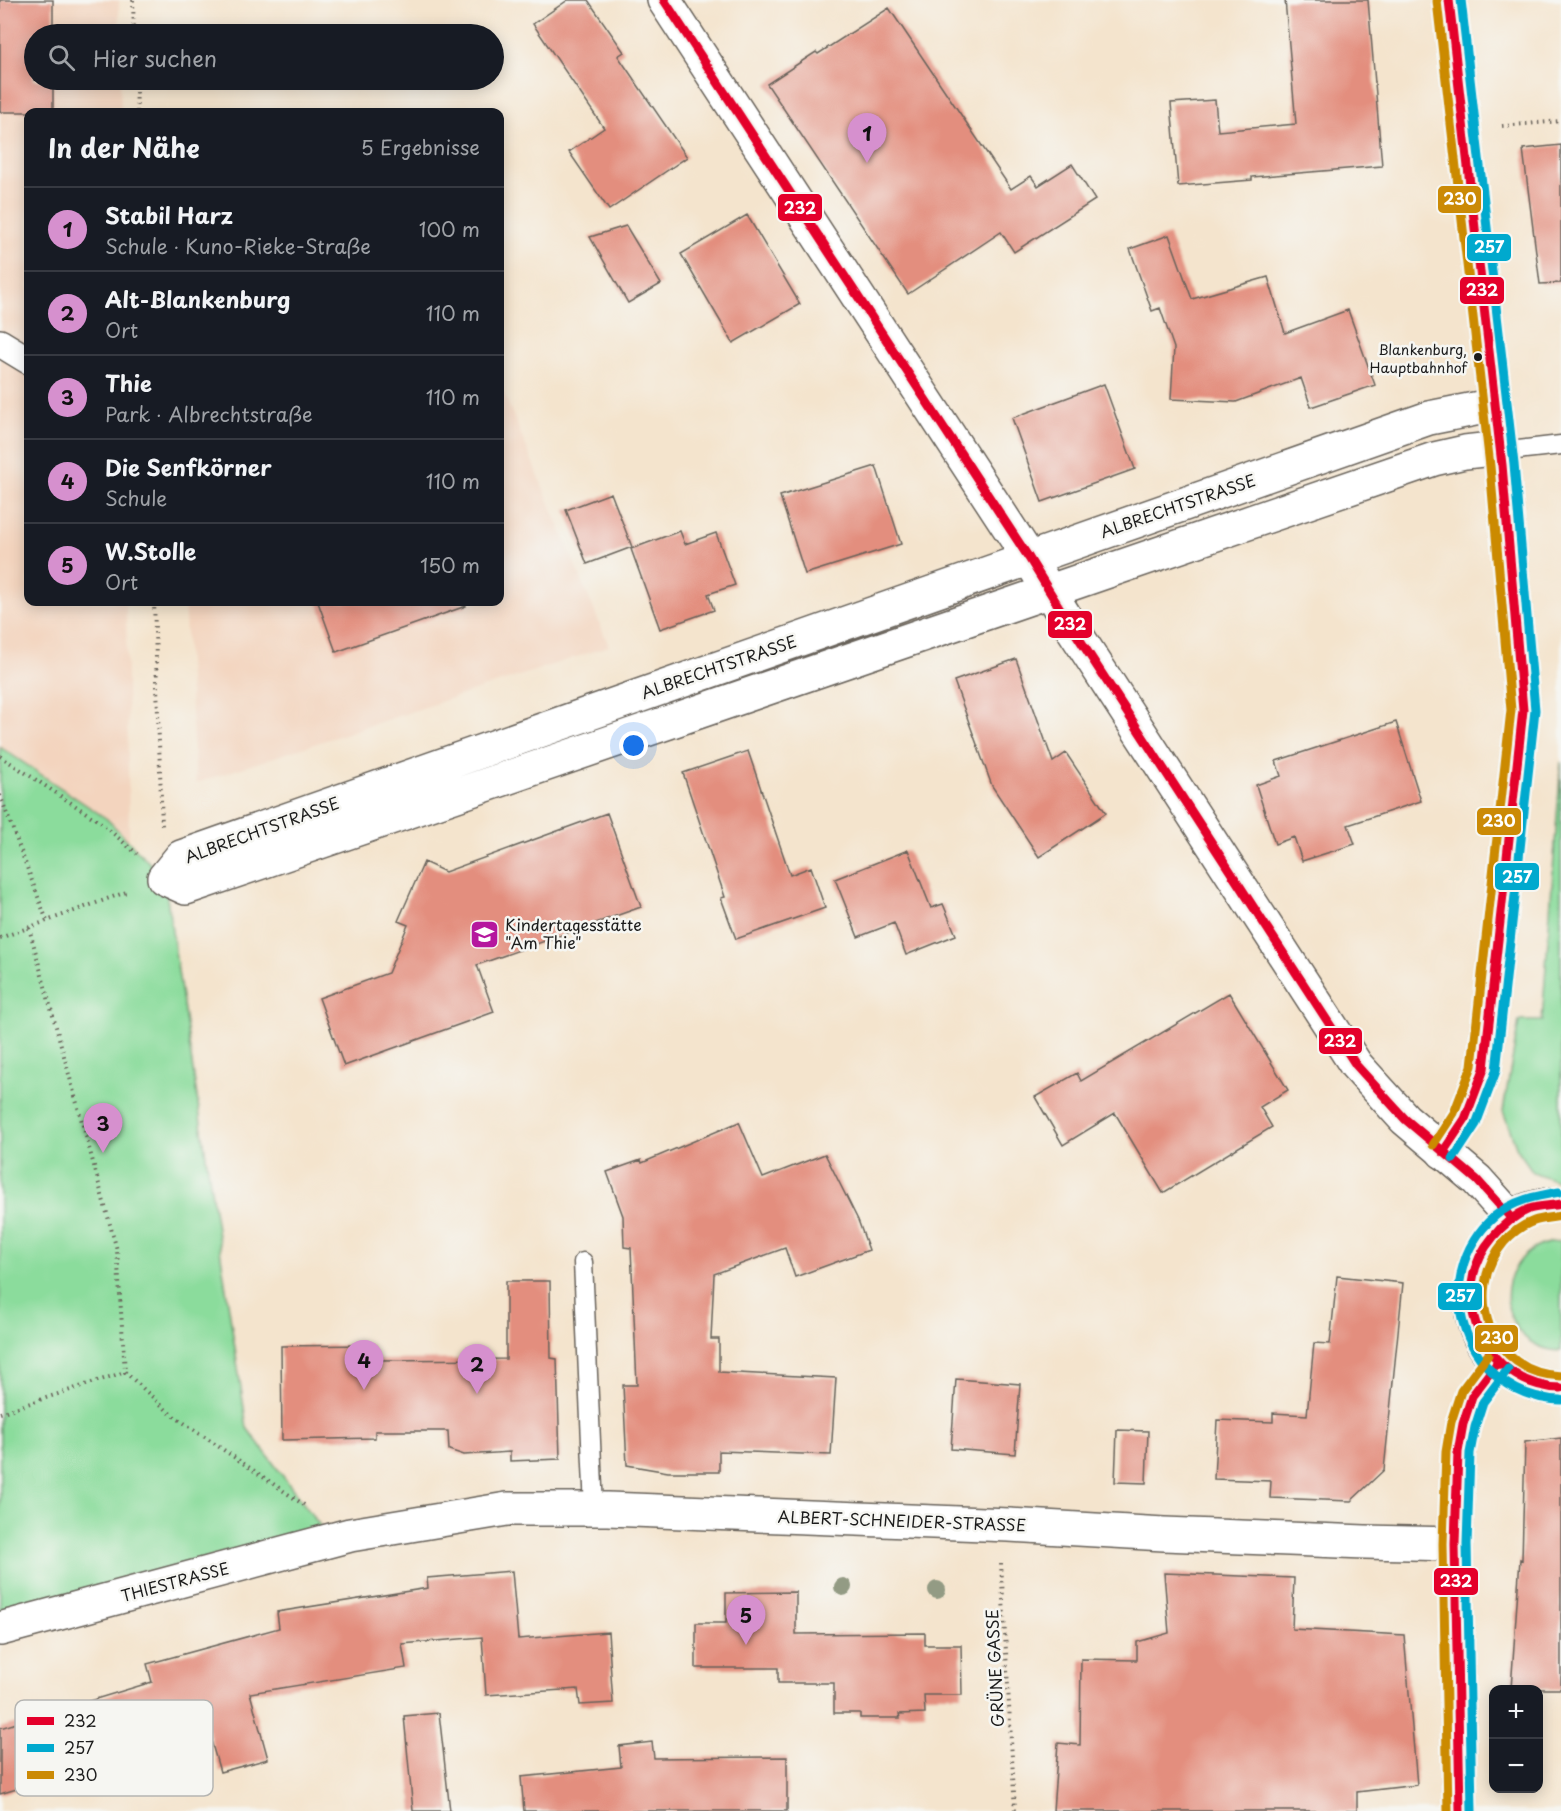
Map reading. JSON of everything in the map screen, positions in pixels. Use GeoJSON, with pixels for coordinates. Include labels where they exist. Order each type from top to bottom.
{"type":"FeatureCollection","features":[{"type":"Feature","properties":{"kind":"street"},"geometry":{"type":"LineString","coordinates":[[664,0],[1029,558],[1356,1065],[1405,1119],[1477,1180],[1512,1220]]}},
{"type":"Feature","properties":{"kind":"street"},"geometry":{"type":"LineString","coordinates":[[1443,1152],[1465,1119],[1484,1069],[1524,710],[1500,450],[1449,0]]}},
{"type":"Feature","properties":{"kind":"street"},"geometry":{"type":"LineString","coordinates":[[0,343],[24,358]]}},
{"type":"Feature","properties":{"kind":"street","name":"ALBRECHTSTRASSE"},"geometry":{"type":"LineString","coordinates":[[1495,405],[1429,418],[181,857],[164,878],[186,888],[1434,459],[1465,452],[1500,450]]}},
{"type":"Feature","properties":{"kind":"street"},"geometry":{"type":"LineString","coordinates":[[1561,1204],[1540,1207],[1512,1220],[1497,1231],[1485,1246],[1476,1263],[1470,1289],[1475,1329],[1498,1362],[1523,1379],[1544,1386],[1561,1388]]}},
{"type":"Feature","properties":{"kind":"street"},"geometry":{"type":"LineString","coordinates":[[1460,1811],[1455,1544],[1458,1452],[1463,1424],[1473,1396],[1498,1362]]}},
{"type":"Feature","properties":{"kind":"street","name":"ALBERT-SCHNEIDER-STRASSE"},"geometry":{"type":"LineString","coordinates":[[350,1536],[507,1509],[594,1509],[999,1524],[1176,1535],[1455,1544]]}},
{"type":"Feature","properties":{"kind":"street","name":"THIESTRASSE"},"geometry":{"type":"LineString","coordinates":[[0,1629],[350,1536]]}},
{"type":"Feature","properties":{"kind":"lane"},"geometry":{"type":"LineString","coordinates":[[1500,450],[1561,445]]}},
{"type":"Feature","properties":{"kind":"lane"},"geometry":{"type":"LineString","coordinates":[[583,1262],[594,1509]]}},
{"type":"Feature","properties":{"kind":"path"},"geometry":{"type":"LineString","coordinates":[[133,0],[134,24]]}},
{"type":"Feature","properties":{"kind":"path"},"geometry":{"type":"LineString","coordinates":[[136,90],[137,108]]}},
{"type":"Feature","properties":{"kind":"path"},"geometry":{"type":"LineString","coordinates":[[1464,128],[1561,121]]}},
{"type":"Feature","properties":{"kind":"path"},"geometry":{"type":"LineString","coordinates":[[154,606],[164,878]]}},
{"type":"Feature","properties":{"kind":"path"},"geometry":{"type":"LineString","coordinates":[[0,756],[100,822],[164,878]]}},
{"type":"Feature","properties":{"kind":"path"},"geometry":{"type":"LineString","coordinates":[[0,795],[47,921]]}},
{"type":"Feature","properties":{"kind":"path"},"geometry":{"type":"LineString","coordinates":[[0,938],[164,878]]}},
{"type":"Feature","properties":{"kind":"path"},"geometry":{"type":"LineString","coordinates":[[29,928],[117,1250],[125,1372],[171,1414],[350,1536]]}},
{"type":"Feature","properties":{"kind":"path"},"geometry":{"type":"LineString","coordinates":[[0,1413],[125,1372]]}},
{"type":"Feature","properties":{"kind":"path","name":"GRÜNE GASSE"},"geometry":{"type":"LineString","coordinates":[[999,1524],[1015,1811]]}},
{"type":"Feature","properties":{"kind":"shaded area"},"geometry":{"type":"Polygon","coordinates":[[[0,0],[119,0],[119,24],[24,24],[24,90],[120,90],[121,108],[24,108],[24,606],[126,606],[129,842],[107,819],[0,747],[0,0]]]}},
{"type":"Feature","properties":{"kind":"shaded area"},"geometry":{"type":"Polygon","coordinates":[[[504,394],[609,646],[196,783],[184,606],[504,606],[504,394]]]}},
{"type":"Feature","properties":{"kind":"green space"},"geometry":{"type":"Polygon","coordinates":[[[0,747],[107,819],[164,878],[247,1428],[321,1527],[0,1614],[0,747]]]}},
{"type":"Feature","properties":{"kind":"green space"},"geometry":{"type":"Polygon","coordinates":[[[1561,762],[1561,1183],[1533,1172],[1517,1149],[1503,1111],[1519,1021],[1542,1021],[1561,762]]]}},
{"type":"Feature","properties":{"kind":"green space"},"geometry":{"type":"Polygon","coordinates":[[[1561,1241],[1561,1351],[1538,1346],[1521,1333],[1511,1316],[1507,1297],[1511,1277],[1521,1260],[1537,1247],[1561,1241]]]}},
{"type":"Feature","properties":{"kind":"building"},"geometry":{"type":"Polygon","coordinates":[[[0,0],[53,0],[53,24],[24,24],[24,90],[53,90],[53,108],[24,108],[24,112],[0,112],[0,0]]]}},
{"type":"Feature","properties":{"kind":"building"},"geometry":{"type":"Polygon","coordinates":[[[568,0],[588,0],[624,52],[618,56],[687,157],[609,210],[569,152],[604,128],[533,24],[568,0]]]}},
{"type":"Feature","properties":{"kind":"building"},"geometry":{"type":"Polygon","coordinates":[[[1285,0],[1368,0],[1382,166],[1178,186],[1171,103],[1215,100],[1218,131],[1296,124],[1285,0]]]}},
{"type":"Feature","properties":{"kind":"building"},"geometry":{"type":"Polygon","coordinates":[[[889,8],[1011,189],[1031,176],[1038,186],[1072,164],[1095,200],[1014,252],[1001,232],[908,294],[767,84],[889,8]]]}},
{"type":"Feature","properties":{"kind":"building"},"geometry":{"type":"Polygon","coordinates":[[[1561,145],[1561,283],[1540,284],[1523,149],[1561,145]]]}},
{"type":"Feature","properties":{"kind":"building"},"geometry":{"type":"Polygon","coordinates":[[[747,215],[800,304],[733,343],[681,254],[747,215]]]}},
{"type":"Feature","properties":{"kind":"building"},"geometry":{"type":"Polygon","coordinates":[[[626,226],[661,284],[628,303],[590,237],[626,226]]]}},
{"type":"Feature","properties":{"kind":"building"},"geometry":{"type":"Polygon","coordinates":[[[1169,235],[1192,299],[1268,277],[1285,333],[1348,310],[1375,385],[1311,407],[1301,378],[1236,402],[1171,399],[1174,348],[1160,308],[1152,311],[1130,249],[1169,235]]]}},
{"type":"Feature","properties":{"kind":"building"},"geometry":{"type":"Polygon","coordinates":[[[1104,384],[1135,469],[1042,502],[1012,418],[1104,384]]]}},
{"type":"Feature","properties":{"kind":"building"},"geometry":{"type":"Polygon","coordinates":[[[876,466],[901,544],[805,574],[780,496],[876,466]]]}},
{"type":"Feature","properties":{"kind":"building"},"geometry":{"type":"Polygon","coordinates":[[[611,493],[632,547],[587,564],[566,510],[611,493]]]}},
{"type":"Feature","properties":{"kind":"building"},"geometry":{"type":"Polygon","coordinates":[[[680,531],[685,544],[716,533],[735,585],[708,594],[714,610],[660,629],[631,549],[680,531]]]}},
{"type":"Feature","properties":{"kind":"building"},"geometry":{"type":"Polygon","coordinates":[[[319,606],[466,606],[336,652],[319,606]]]}},
{"type":"Feature","properties":{"kind":"building"},"geometry":{"type":"Polygon","coordinates":[[[1016,659],[1053,762],[1066,753],[1106,813],[1039,857],[992,786],[954,681],[1016,659]]]}},
{"type":"Feature","properties":{"kind":"building"},"geometry":{"type":"Polygon","coordinates":[[[1396,722],[1421,801],[1348,825],[1355,844],[1302,861],[1294,837],[1275,844],[1256,785],[1281,776],[1276,761],[1396,722]]]}},
{"type":"Feature","properties":{"kind":"building"},"geometry":{"type":"Polygon","coordinates":[[[748,751],[790,875],[811,867],[825,908],[736,939],[721,898],[725,897],[683,773],[748,751]]]}},
{"type":"Feature","properties":{"kind":"building","name":"Kindertagesstätte \"Am Thie\""},"geometry":{"type":"Polygon","coordinates":[[[607,813],[641,907],[477,965],[494,1012],[344,1066],[319,998],[388,973],[408,925],[398,921],[424,862],[445,872],[607,813]]]}},
{"type":"Feature","properties":{"kind":"building"},"geometry":{"type":"Polygon","coordinates":[[[908,850],[931,908],[943,904],[956,935],[906,955],[894,923],[858,937],[835,879],[908,850]]]}},
{"type":"Feature","properties":{"kind":"building"},"geometry":{"type":"Polygon","coordinates":[[[1229,993],[1288,1090],[1260,1107],[1272,1127],[1163,1193],[1115,1113],[1063,1145],[1035,1097],[1077,1073],[1081,1081],[1229,993]]]}},
{"type":"Feature","properties":{"kind":"building"},"geometry":{"type":"Polygon","coordinates":[[[739,1122],[763,1178],[825,1154],[858,1220],[869,1250],[795,1277],[785,1248],[714,1274],[711,1339],[719,1339],[719,1372],[836,1378],[831,1455],[719,1451],[719,1472],[668,1472],[627,1465],[623,1385],[637,1385],[631,1248],[624,1247],[623,1216],[607,1172],[641,1160],[642,1163],[739,1122]]]}},
{"type":"Feature","properties":{"kind":"building"},"geometry":{"type":"Polygon","coordinates":[[[1337,1276],[1403,1283],[1384,1470],[1351,1501],[1270,1498],[1271,1481],[1214,1479],[1217,1420],[1273,1422],[1273,1413],[1307,1415],[1314,1343],[1330,1344],[1337,1276]]]}},
{"type":"Feature","properties":{"kind":"building"},"geometry":{"type":"Polygon","coordinates":[[[506,1281],[550,1281],[551,1358],[557,1359],[560,1459],[510,1461],[510,1452],[464,1455],[449,1450],[448,1431],[375,1431],[375,1438],[282,1440],[281,1346],[372,1345],[373,1360],[506,1359],[506,1281]]]}},
{"type":"Feature","properties":{"kind":"building"},"geometry":{"type":"Polygon","coordinates":[[[956,1379],[1020,1384],[1015,1454],[951,1449],[956,1379]]]}},
{"type":"Feature","properties":{"kind":"building"},"geometry":{"type":"Polygon","coordinates":[[[1117,1430],[1148,1431],[1146,1483],[1115,1482],[1117,1430]]]}},
{"type":"Feature","properties":{"kind":"building"},"geometry":{"type":"Polygon","coordinates":[[[1561,1438],[1561,1689],[1543,1689],[1543,1685],[1511,1685],[1520,1559],[1522,1560],[1525,1442],[1561,1438]]]}},
{"type":"Feature","properties":{"kind":"building"},"geometry":{"type":"Polygon","coordinates":[[[512,1571],[518,1639],[608,1632],[613,1703],[580,1705],[578,1689],[486,1695],[482,1637],[402,1644],[406,1668],[250,1693],[268,1759],[220,1772],[213,1748],[213,1700],[93,1700],[152,1682],[147,1664],[279,1628],[277,1612],[428,1588],[427,1578],[512,1571]]]}},
{"type":"Feature","properties":{"kind":"building"},"geometry":{"type":"Polygon","coordinates":[[[1164,1573],[1294,1578],[1292,1629],[1404,1635],[1417,1785],[1357,1792],[1357,1811],[1053,1811],[1058,1743],[1080,1745],[1081,1659],[1137,1660],[1137,1642],[1169,1633],[1164,1573]]]}},
{"type":"Feature","properties":{"kind":"building"},"geometry":{"type":"Polygon","coordinates":[[[796,1592],[796,1634],[925,1633],[925,1645],[961,1645],[962,1695],[924,1695],[925,1713],[899,1714],[900,1718],[860,1718],[860,1713],[834,1713],[834,1683],[778,1683],[778,1668],[696,1668],[696,1623],[726,1623],[726,1593],[796,1592]]]}},
{"type":"Feature","properties":{"kind":"building"},"geometry":{"type":"Polygon","coordinates":[[[439,1713],[450,1811],[413,1811],[404,1716],[439,1713]]]}},
{"type":"Feature","properties":{"kind":"building"},"geometry":{"type":"Polygon","coordinates":[[[15,1723],[15,1790],[0,1794],[0,1728],[15,1723]]]}},
{"type":"Feature","properties":{"kind":"building"},"geometry":{"type":"Polygon","coordinates":[[[652,1742],[654,1758],[787,1757],[787,1811],[524,1811],[521,1777],[621,1767],[619,1746],[652,1742]]]}},
{"type":"Feature","properties":{"kind":"transit line","name":"232"},"geometry":{"type":"LineString","coordinates":[[664,0],[1029,558],[1356,1065],[1405,1119],[1477,1180],[1512,1219]]}},
{"type":"Feature","properties":{"kind":"transit line","name":"232"},"geometry":{"type":"LineString","coordinates":[[1443,1152],[1465,1119],[1484,1069],[1523,710],[1502,465],[1449,0]]}},
{"type":"Feature","properties":{"kind":"transit line","name":"257"},"geometry":{"type":"LineString","coordinates":[[1453,1159],[1476,1124],[1496,1071],[1535,710],[1514,464],[1461,0]]}},
{"type":"Feature","properties":{"kind":"transit line","name":"230"},"geometry":{"type":"LineString","coordinates":[[1433,1145],[1454,1113],[1472,1066],[1511,710],[1490,466],[1437,1]]}},
{"type":"Feature","properties":{"kind":"transit line","name":"257"},"geometry":{"type":"LineString","coordinates":[[1559,1192],[1518,1202],[1495,1216],[1474,1242],[1462,1270],[1459,1301],[1465,1330],[1479,1357],[1500,1379],[1528,1394],[1561,1400]]}},
{"type":"Feature","properties":{"kind":"transit line","name":"232"},"geometry":{"type":"LineString","coordinates":[[1561,1204],[1529,1209],[1505,1225],[1493,1237],[1478,1260],[1472,1285],[1473,1310],[1480,1333],[1493,1355],[1511,1372],[1534,1383],[1561,1388]]}},
{"type":"Feature","properties":{"kind":"transit line","name":"230"},"geometry":{"type":"LineString","coordinates":[[1561,1216],[1540,1219],[1511,1235],[1491,1262],[1485,1284],[1485,1306],[1490,1327],[1501,1346],[1517,1361],[1537,1372],[1561,1376]]}},
{"type":"Feature","properties":{"kind":"transit line","name":"230"},"geometry":{"type":"LineString","coordinates":[[1448,1811],[1443,1544],[1446,1452],[1451,1422],[1461,1391],[1488,1355]]}},
{"type":"Feature","properties":{"kind":"transit line","name":"232"},"geometry":{"type":"LineString","coordinates":[[1460,1811],[1455,1544],[1458,1452],[1463,1424],[1472,1396],[1498,1362]]}},
{"type":"Feature","properties":{"kind":"transit line","name":"257"},"geometry":{"type":"LineString","coordinates":[[1472,1811],[1467,1544],[1470,1453],[1483,1402],[1508,1369]]}},
{"type":"Feature","properties":{"kind":"place","name":"Stabil Harz"},"geometry":{"type":"Point","coordinates":[867,163]}},
{"type":"Feature","properties":{"kind":"place","name":"Blankenburg, Hauptbahnhof"},"geometry":{"type":"Point","coordinates":[1478,357]}},
{"type":"Feature","properties":{"kind":"place","name":"Kindertagesstätte \"Am Thie\""},"geometry":{"type":"Point","coordinates":[484,934]}},
{"type":"Feature","properties":{"kind":"place","name":"Thie"},"geometry":{"type":"Point","coordinates":[103,1153]}},
{"type":"Feature","properties":{"kind":"place","name":"Die Senfkörner"},"geometry":{"type":"Point","coordinates":[364,1390]}},
{"type":"Feature","properties":{"kind":"place","name":"Alt-Blankenburg"},"geometry":{"type":"Point","coordinates":[477,1394]}},
{"type":"Feature","properties":{"kind":"place","name":"W.Stolle"},"geometry":{"type":"Point","coordinates":[746,1645]}}]}
